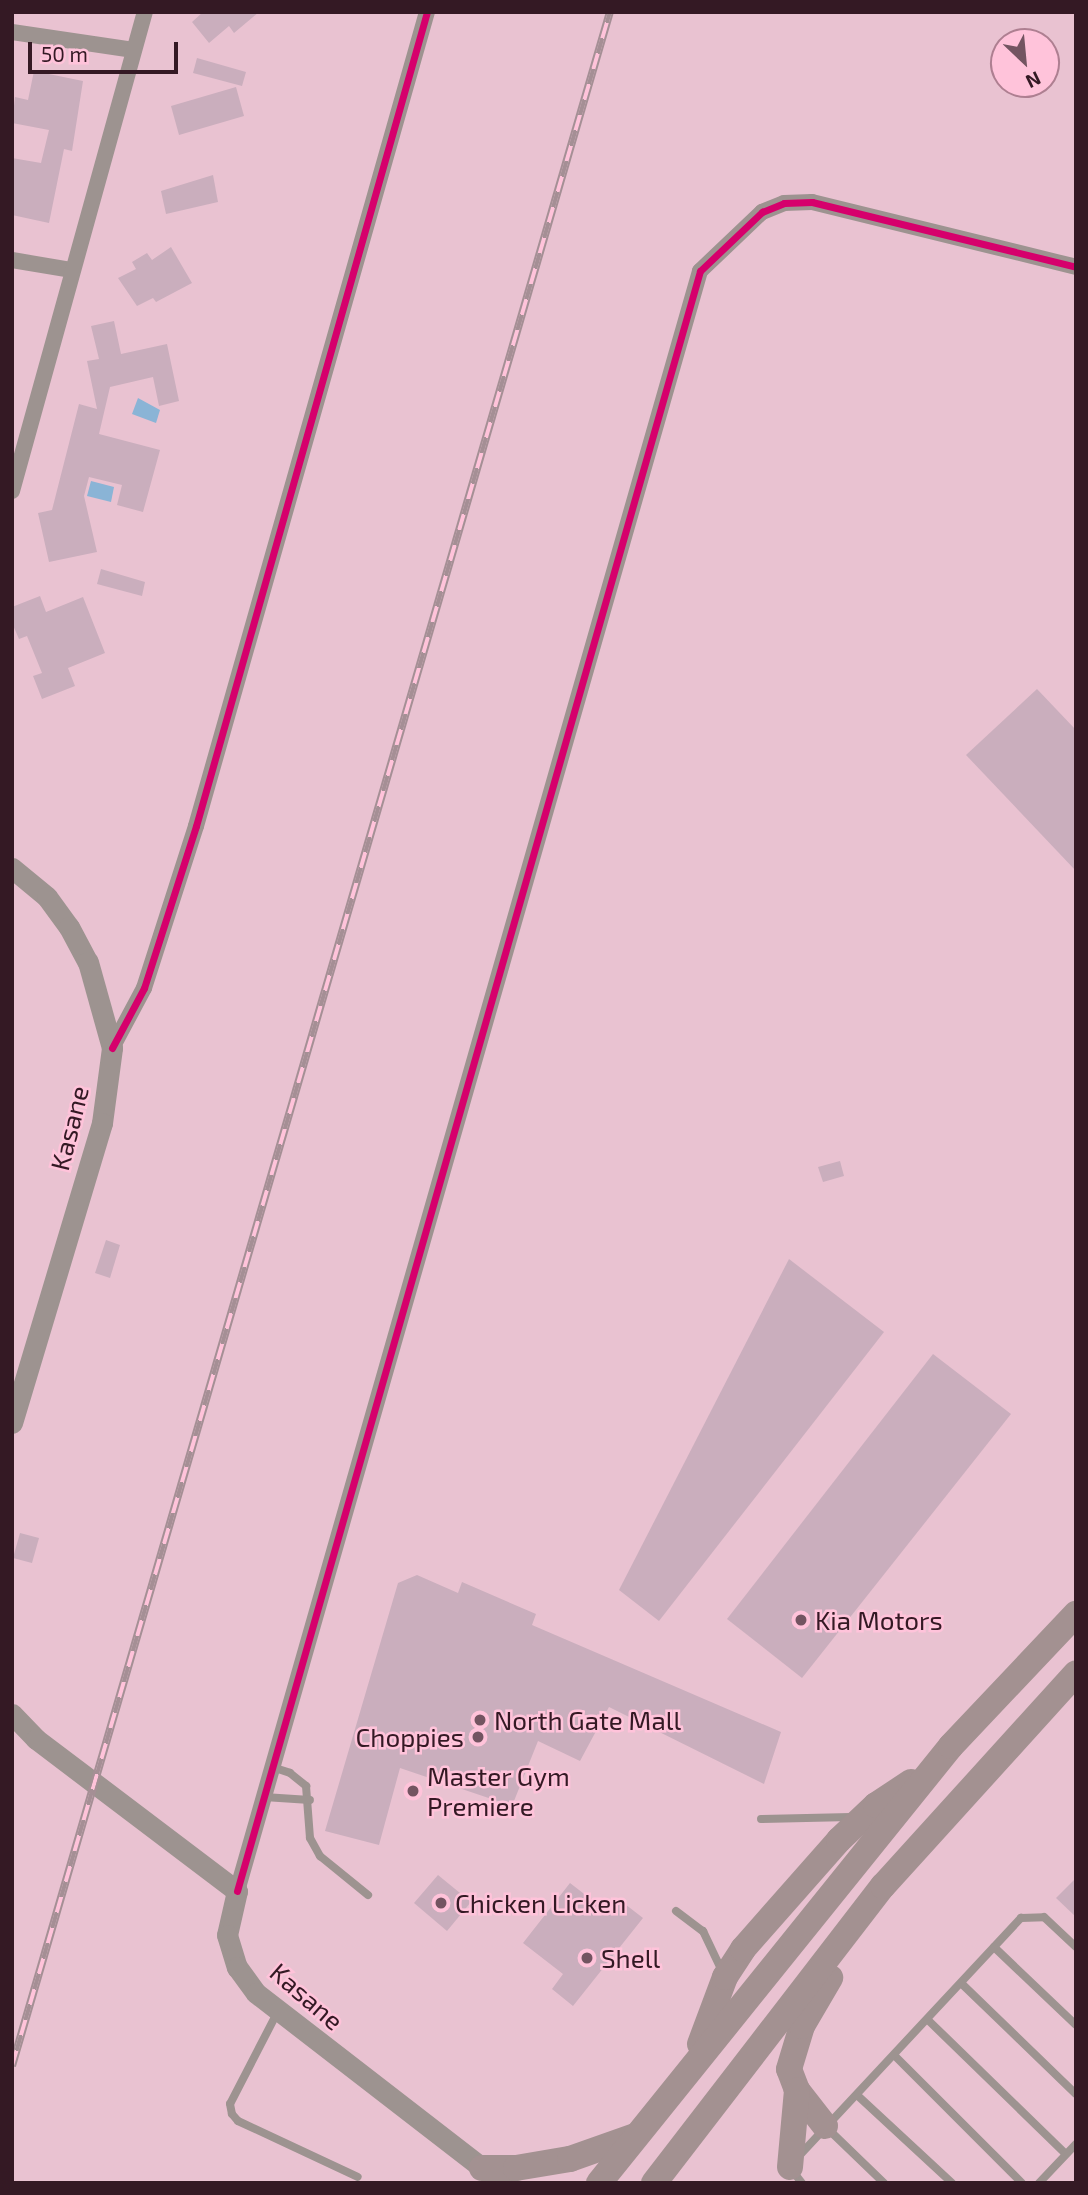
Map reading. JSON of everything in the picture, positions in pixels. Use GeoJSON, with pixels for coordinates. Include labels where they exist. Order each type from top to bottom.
{"type":"FeatureCollection","features":[{"type":"Feature","properties":{"kind":"highway"},"geometry":{"type":"LineString","coordinates":[[599,2183],[931,1770],[1076,1614]]}},
{"type":"Feature","properties":{"kind":"highway"},"geometry":{"type":"LineString","coordinates":[[661,2178],[883,1886],[1076,1673]]}},
{"type":"Feature","properties":{"kind":"highway"},"geometry":{"type":"LineString","coordinates":[[692,2065],[725,1977],[794,1888],[864,1816],[931,1770]]}},
{"type":"Feature","properties":{"kind":"highway"},"geometry":{"type":"LineString","coordinates":[[825,2126],[797,2090],[789,2069],[802,2026],[868,1921],[883,1886]]}},
{"type":"Feature","properties":{"kind":"highway"},"geometry":{"type":"LineString","coordinates":[[792,2175],[797,2090]]}},
{"type":"Feature","properties":{"kind":"highway"},"geometry":{"type":"LineString","coordinates":[[492,2178],[516,2168],[570,2159],[635,2136]]}},
{"type":"Feature","properties":{"kind":"street"},"geometry":{"type":"LineString","coordinates":[[12,491],[145,12]]}},
{"type":"Feature","properties":{"kind":"street"},"geometry":{"type":"LineString","coordinates":[[112,1048],[144,988],[196,826],[427,12]]}},
{"type":"Feature","properties":{"kind":"street"},"geometry":{"type":"LineString","coordinates":[[12,32],[134,50]]}},
{"type":"Feature","properties":{"kind":"street"},"geometry":{"type":"LineString","coordinates":[[12,1714],[36,1739],[237,1891],[478,1062],[552,782],[700,271],[762,212],[784,204],[812,202],[1076,267]]}},
{"type":"Feature","properties":{"kind":"street"},"geometry":{"type":"LineString","coordinates":[[12,260],[72,270]]}},
{"type":"Feature","properties":{"kind":"street","name":"Kasane"},"geometry":{"type":"LineString","coordinates":[[12,868],[47,897],[69,927],[88,962],[112,1048],[102,1123],[12,1423]]}},
{"type":"Feature","properties":{"kind":"street","name":"Kasane"},"geometry":{"type":"LineString","coordinates":[[237,1891],[227,1936],[232,1957],[256,1993],[277,2013],[492,2178]]}},
{"type":"Feature","properties":{"kind":"lane"},"geometry":{"type":"LineString","coordinates":[[272,1767],[290,1773],[306,1786],[310,1800],[310,1838],[320,1856],[368,1895]]}},
{"type":"Feature","properties":{"kind":"lane"},"geometry":{"type":"LineString","coordinates":[[263,1796],[310,1800]]}},
{"type":"Feature","properties":{"kind":"lane"},"geometry":{"type":"LineString","coordinates":[[761,1819],[864,1816]]}},
{"type":"Feature","properties":{"kind":"lane"},"geometry":{"type":"LineString","coordinates":[[677,1911],[703,1931],[725,1977]]}},
{"type":"Feature","properties":{"kind":"lane"},"geometry":{"type":"LineString","coordinates":[[792,2175],[825,2126],[962,1984],[1021,1918],[1034,1914],[1044,1917],[1076,1947]]}},
{"type":"Feature","properties":{"kind":"lane"},"geometry":{"type":"LineString","coordinates":[[994,1947],[1076,2025]]}},
{"type":"Feature","properties":{"kind":"lane"},"geometry":{"type":"LineString","coordinates":[[962,1984],[1076,2094]]}},
{"type":"Feature","properties":{"kind":"lane"},"geometry":{"type":"LineString","coordinates":[[277,2013],[230,2104],[232,2113],[238,2121],[358,2177]]}},
{"type":"Feature","properties":{"kind":"lane"},"geometry":{"type":"LineString","coordinates":[[928,2020],[1066,2154]]}},
{"type":"Feature","properties":{"kind":"lane"},"geometry":{"type":"LineString","coordinates":[[894,2055],[1022,2183]]}},
{"type":"Feature","properties":{"kind":"lane"},"geometry":{"type":"LineString","coordinates":[[857,2095],[951,2183]]}},
{"type":"Feature","properties":{"kind":"lane"},"geometry":{"type":"LineString","coordinates":[[825,2126],[884,2183]]}},
{"type":"Feature","properties":{"kind":"lane"},"geometry":{"type":"LineString","coordinates":[[1039,2183],[1076,2144]]}},
{"type":"Feature","properties":{"kind":"water"},"geometry":{"type":"Polygon","coordinates":[[[138,398],[160,410],[156,423],[132,414],[138,398]]]}},
{"type":"Feature","properties":{"kind":"water"},"geometry":{"type":"Polygon","coordinates":[[[91,481],[114,487],[111,502],[87,496],[91,481]]]}},
{"type":"Feature","properties":{"kind":"building"},"geometry":{"type":"Polygon","coordinates":[[[203,12],[259,12],[234,33],[229,26],[209,43],[192,22],[203,12]]]}},
{"type":"Feature","properties":{"kind":"building"},"geometry":{"type":"Polygon","coordinates":[[[197,58],[246,72],[242,86],[193,73],[197,58]]]}},
{"type":"Feature","properties":{"kind":"building"},"geometry":{"type":"Polygon","coordinates":[[[34,71],[83,81],[72,151],[64,149],[49,223],[12,215],[12,158],[41,163],[49,130],[12,123],[15,97],[28,100],[34,71]]]}},
{"type":"Feature","properties":{"kind":"building"},"geometry":{"type":"Polygon","coordinates":[[[236,87],[244,116],[179,135],[171,106],[236,87]]]}},
{"type":"Feature","properties":{"kind":"building"},"geometry":{"type":"Polygon","coordinates":[[[213,175],[218,202],[166,214],[161,191],[213,175]]]}},
{"type":"Feature","properties":{"kind":"building"},"geometry":{"type":"Polygon","coordinates":[[[171,247],[192,283],[156,302],[153,298],[137,306],[118,278],[136,269],[132,262],[147,253],[152,260],[171,247]]]}},
{"type":"Feature","properties":{"kind":"building"},"geometry":{"type":"Polygon","coordinates":[[[114,321],[121,354],[167,344],[179,401],[159,406],[153,377],[110,387],[99,434],[160,450],[143,512],[117,505],[122,485],[89,477],[84,496],[97,552],[49,562],[38,513],[52,510],[79,404],[97,409],[87,361],[99,359],[91,326],[114,321]]]}},
{"type":"Feature","properties":{"kind":"building"},"geometry":{"type":"Polygon","coordinates":[[[101,569],[145,582],[142,596],[97,584],[101,569]]]}},
{"type":"Feature","properties":{"kind":"building"},"geometry":{"type":"Polygon","coordinates":[[[40,596],[46,612],[83,597],[105,653],[68,668],[75,686],[42,699],[33,676],[42,673],[27,636],[19,639],[12,623],[12,607],[40,596]]]}},
{"type":"Feature","properties":{"kind":"building"},"geometry":{"type":"Polygon","coordinates":[[[1037,689],[1076,730],[1076,871],[966,755],[1037,689]]]}},
{"type":"Feature","properties":{"kind":"building"},"geometry":{"type":"Polygon","coordinates":[[[840,1161],[844,1176],[823,1182],[818,1167],[840,1161]]]}},
{"type":"Feature","properties":{"kind":"building"},"geometry":{"type":"Polygon","coordinates":[[[106,1240],[120,1245],[110,1278],[95,1273],[106,1240]]]}},
{"type":"Feature","properties":{"kind":"building"},"geometry":{"type":"Polygon","coordinates":[[[789,1259],[884,1332],[659,1621],[619,1590],[789,1259]]]}},
{"type":"Feature","properties":{"kind":"building"},"geometry":{"type":"Polygon","coordinates":[[[933,1354],[1011,1414],[802,1678],[727,1619],[933,1354]]]}},
{"type":"Feature","properties":{"kind":"building"},"geometry":{"type":"Polygon","coordinates":[[[20,1533],[39,1538],[32,1563],[13,1558],[20,1533]]]}},
{"type":"Feature","properties":{"kind":"building","name":"North Gate Mall"},"geometry":{"type":"Polygon","coordinates":[[[417,1575],[458,1593],[462,1582],[536,1614],[532,1625],[781,1732],[764,1784],[609,1707],[580,1761],[538,1741],[512,1806],[400,1768],[379,1845],[325,1831],[398,1583],[417,1575]]]}},
{"type":"Feature","properties":{"kind":"building"},"geometry":{"type":"Polygon","coordinates":[[[438,1875],[471,1902],[447,1931],[414,1903],[438,1875]]]}},
{"type":"Feature","properties":{"kind":"building"},"geometry":{"type":"Polygon","coordinates":[[[1076,1878],[1076,1917],[1056,1898],[1076,1878]]]}},
{"type":"Feature","properties":{"kind":"building"},"geometry":{"type":"Polygon","coordinates":[[[570,1883],[610,1914],[621,1901],[643,1918],[573,2006],[552,1989],[563,1974],[523,1943],[570,1883]]]}},
{"type":"Feature","properties":{"kind":"railway"},"geometry":{"type":"LineString","coordinates":[[12,2066],[610,12]]}},
{"type":"Feature","properties":{"kind":"cycle path"},"geometry":{"type":"LineString","coordinates":[[112,1048],[144,988],[196,826],[427,12]]}},
{"type":"Feature","properties":{"kind":"cycle path"},"geometry":{"type":"LineString","coordinates":[[237,1891],[700,271],[762,212],[784,203],[812,202],[1076,267]]}},
{"type":"Feature","properties":{"kind":"place","name":"Kia Motors"},"geometry":{"type":"Point","coordinates":[801,1620]}},
{"type":"Feature","properties":{"kind":"place","name":"North Gate Mall"},"geometry":{"type":"Point","coordinates":[480,1720]}},
{"type":"Feature","properties":{"kind":"place","name":"Choppies"},"geometry":{"type":"Point","coordinates":[478,1737]}},
{"type":"Feature","properties":{"kind":"place","name":"Master Gym Premiere"},"geometry":{"type":"Point","coordinates":[413,1791]}},
{"type":"Feature","properties":{"kind":"place","name":"Chicken Licken"},"geometry":{"type":"Point","coordinates":[441,1903]}},
{"type":"Feature","properties":{"kind":"place","name":"Shell"},"geometry":{"type":"Point","coordinates":[587,1958]}}]}
